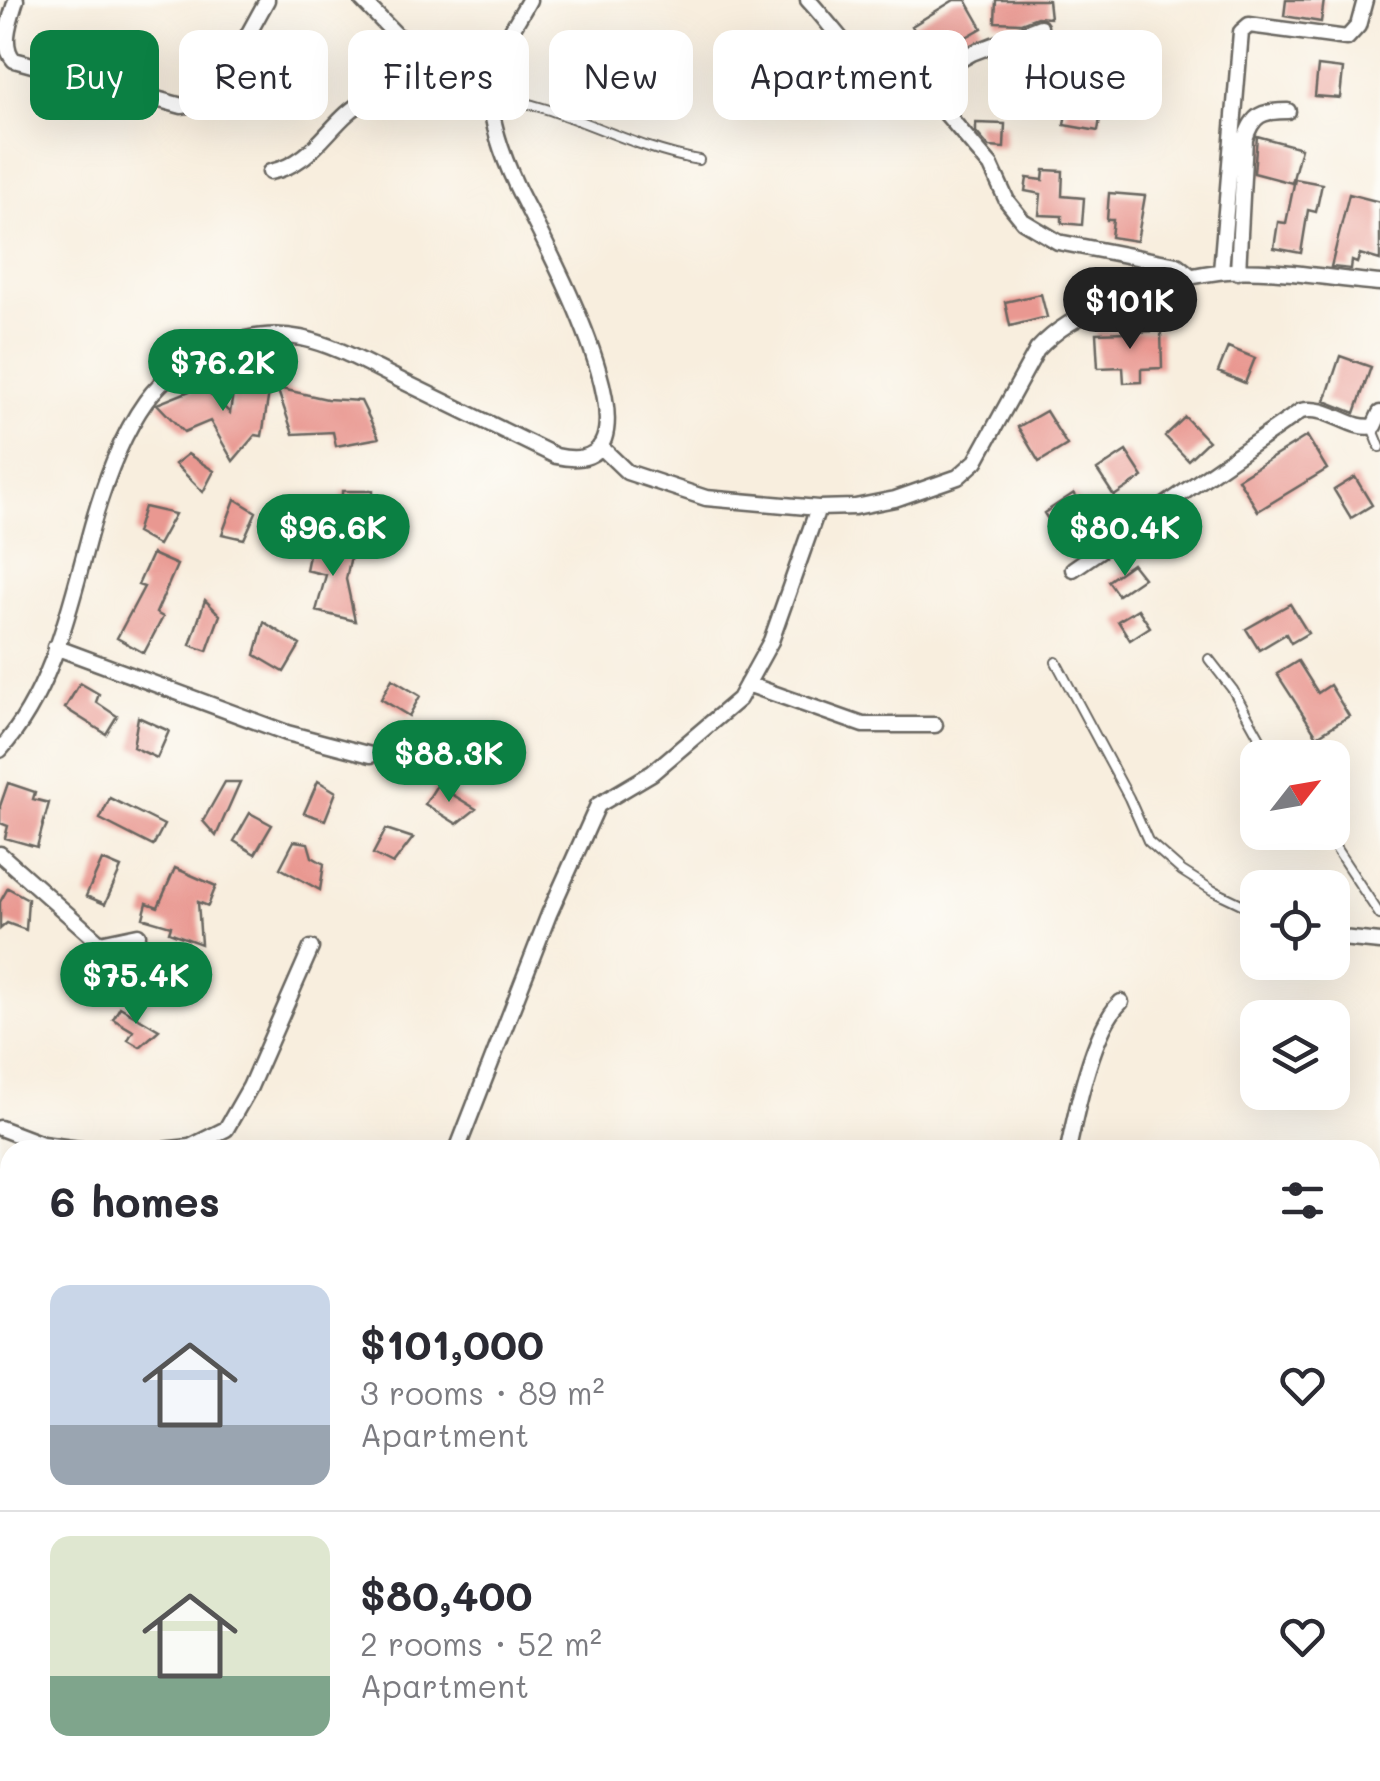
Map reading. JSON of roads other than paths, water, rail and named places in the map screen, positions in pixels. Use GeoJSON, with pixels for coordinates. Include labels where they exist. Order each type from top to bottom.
{"type":"FeatureCollection","features":[{"type":"Feature","properties":{"kind":"street"},"geometry":{"type":"LineString","coordinates":[[16,0],[4,42],[8,56],[14,60],[182,106],[200,103],[216,93],[266,0]]}},
{"type":"Feature","properties":{"kind":"street"},"geometry":{"type":"LineString","coordinates":[[362,0],[391,30]]}},
{"type":"Feature","properties":{"kind":"street"},"geometry":{"type":"LineString","coordinates":[[513,30],[529,0]]}},
{"type":"Feature","properties":{"kind":"street"},"geometry":{"type":"LineString","coordinates":[[808,0],[834,30]]}},
{"type":"Feature","properties":{"kind":"street"},"geometry":{"type":"LineString","coordinates":[[1222,271],[1241,32],[1250,25],[1347,38],[1358,26],[1365,0]]}},
{"type":"Feature","properties":{"kind":"street"},"geometry":{"type":"LineString","coordinates":[[968,55],[1040,27]]}},
{"type":"Feature","properties":{"kind":"street"},"geometry":{"type":"LineString","coordinates":[[1238,272],[1245,139],[1250,122],[1261,113],[1288,111]]}},
{"type":"Feature","properties":{"kind":"street"},"geometry":{"type":"LineString","coordinates":[[270,172],[289,168],[304,158],[348,116]]}},
{"type":"Feature","properties":{"kind":"street"},"geometry":{"type":"LineString","coordinates":[[0,750],[26,711],[56,647],[107,482],[131,426],[147,399],[174,374],[227,344],[243,338],[272,336],[319,342],[556,456],[579,456],[600,446],[606,438],[608,422],[599,368],[561,276],[514,182],[494,120]]}},
{"type":"Feature","properties":{"kind":"street"},"geometry":{"type":"LineString","coordinates":[[952,120],[991,166],[1006,201],[1024,221],[1058,242],[1177,264],[1192,277]]}},
{"type":"Feature","properties":{"kind":"street"},"geometry":{"type":"LineString","coordinates":[[600,446],[627,472],[706,498],[818,508],[855,507],[894,499],[958,477],[976,461],[1037,350],[1074,319],[1114,301],[1157,284],[1222,271],[1380,283]]}},
{"type":"Feature","properties":{"kind":"street"},"geometry":{"type":"LineString","coordinates":[[1073,569],[1301,410],[1318,409],[1362,427],[1372,427],[1380,413]]}},
{"type":"Feature","properties":{"kind":"street"},"geometry":{"type":"LineString","coordinates":[[461,1140],[542,932],[598,805],[652,773],[739,699],[772,641],[818,508]]}},
{"type":"Feature","properties":{"kind":"street"},"geometry":{"type":"LineString","coordinates":[[56,647],[287,733],[371,754]]}},
{"type":"Feature","properties":{"kind":"street"},"geometry":{"type":"LineString","coordinates":[[748,684],[796,704],[863,724],[936,725]]}},
{"type":"Feature","properties":{"kind":"street"},"geometry":{"type":"LineString","coordinates":[[0,854],[100,943],[138,935]]}},
{"type":"Feature","properties":{"kind":"street"},"geometry":{"type":"LineString","coordinates":[[1350,938],[1380,942]]}},
{"type":"Feature","properties":{"kind":"street"},"geometry":{"type":"LineString","coordinates":[[204,1140],[226,1129],[250,1087],[311,948]]}},
{"type":"Feature","properties":{"kind":"street"},"geometry":{"type":"LineString","coordinates":[[1070,1140],[1106,1020],[1121,1002]]}},
{"type":"Feature","properties":{"kind":"street"},"geometry":{"type":"LineString","coordinates":[[0,1128],[32,1140]]}},
{"type":"Feature","properties":{"kind":"lane"},"geometry":{"type":"LineString","coordinates":[[529,103],[653,149],[699,160]]}},
{"type":"Feature","properties":{"kind":"lane"},"geometry":{"type":"LineString","coordinates":[[1372,427],[1380,447]]}},
{"type":"Feature","properties":{"kind":"lane"},"geometry":{"type":"LineString","coordinates":[[1209,658],[1233,690],[1261,740]]}},
{"type":"Feature","properties":{"kind":"lane"},"geometry":{"type":"LineString","coordinates":[[1056,662],[1148,841],[1197,881],[1240,903]]}},
{"type":"Feature","properties":{"kind":"lane"},"geometry":{"type":"LineString","coordinates":[[1336,850],[1380,915]]}}]}
